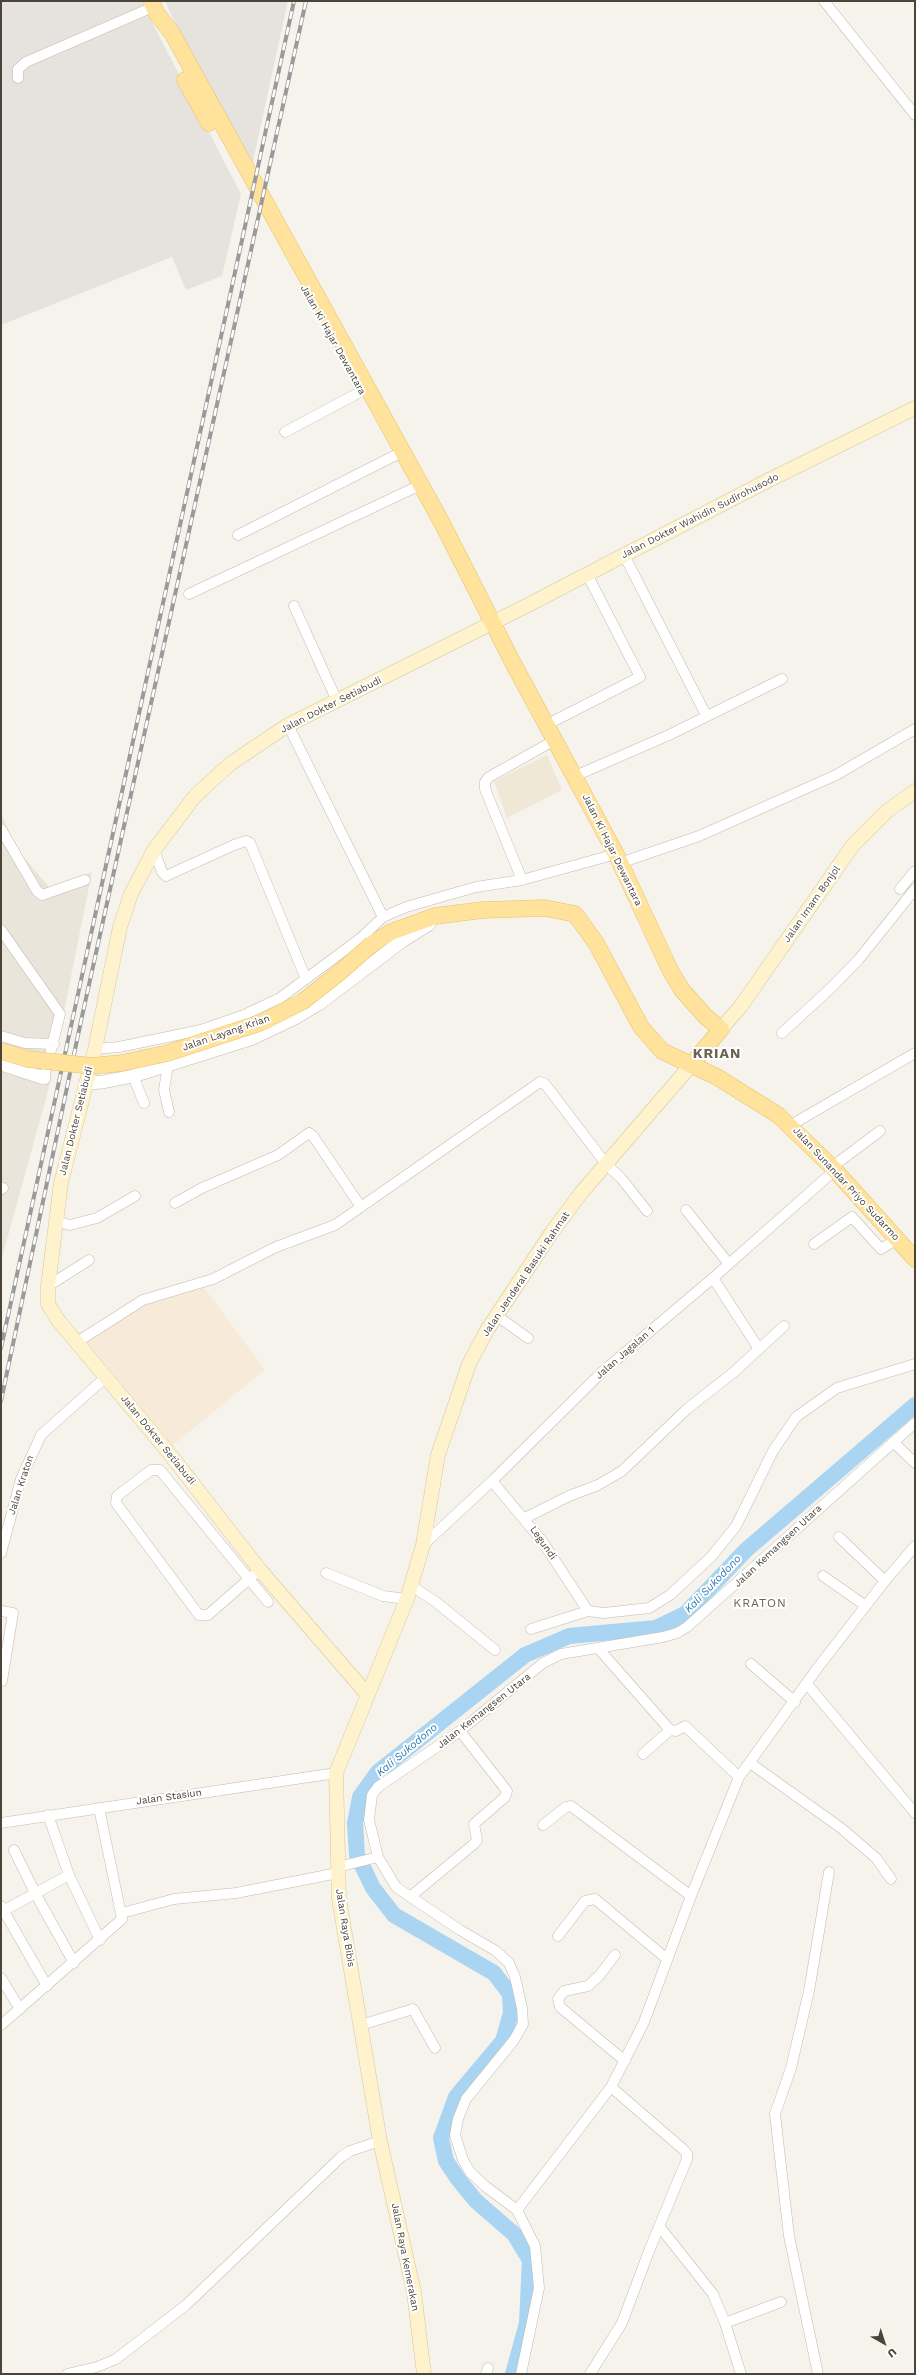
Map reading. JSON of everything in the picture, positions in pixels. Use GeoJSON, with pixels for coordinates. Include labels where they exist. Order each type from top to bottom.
{"type":"FeatureCollection","features":[{"type":"Feature","properties":{"kind":"main road","name":"Jalan Ki Hajar Dewantara"},"geometry":{"type":"LineString","coordinates":[[154,7],[165,41],[197,103],[259,207],[362,391],[489,624]]}},
{"type":"Feature","properties":{"kind":"main road","name":"Jalan Ki Hajar Dewantara"},"geometry":{"type":"LineString","coordinates":[[154,7],[172,33],[324,306],[442,523],[489,624],[501,654],[513,663],[548,724],[555,740],[618,858],[678,984],[706,1017],[721,1029]]}},
{"type":"Feature","properties":{"kind":"main road","name":"Jalan Dokter Wahidin Sudirohusodo"},"geometry":{"type":"LineString","coordinates":[[489,624],[767,480],[915,408]]}},
{"type":"Feature","properties":{"kind":"main road","name":"Jalan Dokter Setiabudi"},"geometry":{"type":"LineString","coordinates":[[367,1694],[254,1575],[107,1376],[77,1342],[48,1304],[48,1286],[61,1183],[94,1050],[120,927],[131,894],[154,850],[194,796],[230,764],[288,725],[489,624]]}},
{"type":"Feature","properties":{"kind":"main road","name":"Jalan Imam Bonjol"},"geometry":{"type":"LineString","coordinates":[[721,1029],[741,1006],[853,845],[887,811],[915,791]]}},
{"type":"Feature","properties":{"kind":"main road","name":"Jalan Sunandar Priyo Sudarmo"},"geometry":{"type":"LineString","coordinates":[[471,912],[544,908],[575,914],[596,943],[646,1034],[662,1051],[754,1098],[791,1125],[834,1169],[915,1259]]}},
{"type":"Feature","properties":{"kind":"main road","name":"Jalan Layang Krian"},"geometry":{"type":"LineString","coordinates":[[1,1051],[27,1059],[92,1066],[122,1063],[168,1053],[260,1023],[302,1002],[340,973],[372,944],[391,932],[434,916],[471,912]]}},
{"type":"Feature","properties":{"kind":"main road"},"geometry":{"type":"LineString","coordinates":[[691,1065],[721,1029]]}},
{"type":"Feature","properties":{"kind":"main road","name":"Jalan Jenderal Basuki Rahmat"},"geometry":{"type":"LineString","coordinates":[[367,1694],[375,1678],[409,1592],[423,1546],[438,1455],[470,1364],[487,1330],[552,1232],[606,1164],[691,1065]]}},
{"type":"Feature","properties":{"kind":"main road","name":"Jalan Raya Bibis"},"geometry":{"type":"LineString","coordinates":[[367,1694],[336,1773],[338,1870],[339,1900],[380,2141]]}},
{"type":"Feature","properties":{"kind":"main road","name":"Jalan Raya Kemerakan"},"geometry":{"type":"LineString","coordinates":[[380,2141],[414,2292],[424,2374]]}},
{"type":"Feature","properties":{"kind":"street"},"geometry":{"type":"LineString","coordinates":[[824,1],[915,115]]}},
{"type":"Feature","properties":{"kind":"street"},"geometry":{"type":"LineString","coordinates":[[18,78],[18,69],[26,62],[154,7]]}},
{"type":"Feature","properties":{"kind":"street"},"geometry":{"type":"LineString","coordinates":[[285,432],[362,391]]}},
{"type":"Feature","properties":{"kind":"street"},"geometry":{"type":"LineString","coordinates":[[238,535],[396,455]]}},
{"type":"Feature","properties":{"kind":"street"},"geometry":{"type":"LineString","coordinates":[[189,594],[414,488]]}},
{"type":"Feature","properties":{"kind":"street"},"geometry":{"type":"LineString","coordinates":[[624,555],[706,715]]}},
{"type":"Feature","properties":{"kind":"street"},"geometry":{"type":"LineString","coordinates":[[548,724],[640,677],[587,574]]}},
{"type":"Feature","properties":{"kind":"street"},"geometry":{"type":"LineString","coordinates":[[294,606],[337,701]]}},
{"type":"Feature","properties":{"kind":"street"},"geometry":{"type":"LineString","coordinates":[[575,776],[670,735],[706,715],[782,679]]}},
{"type":"Feature","properties":{"kind":"street"},"geometry":{"type":"LineString","coordinates":[[288,725],[383,916]]}},
{"type":"Feature","properties":{"kind":"street"},"geometry":{"type":"LineString","coordinates":[[87,1078],[132,1076],[168,1065],[247,1025],[280,998],[362,938],[383,916],[406,907],[476,887],[522,880],[618,858],[699,836],[836,775],[915,729]]}},
{"type":"Feature","properties":{"kind":"street"},"geometry":{"type":"LineString","coordinates":[[522,880],[485,785],[489,777],[555,740]]}},
{"type":"Feature","properties":{"kind":"street"},"geometry":{"type":"LineString","coordinates":[[1,829],[37,891],[42,895],[85,880]]}},
{"type":"Feature","properties":{"kind":"street"},"geometry":{"type":"LineString","coordinates":[[154,850],[162,872],[166,876],[234,845],[246,842],[250,843],[306,979]]}},
{"type":"Feature","properties":{"kind":"street"},"geometry":{"type":"LineString","coordinates":[[900,889],[915,871]]}},
{"type":"Feature","properties":{"kind":"street"},"geometry":{"type":"LineString","coordinates":[[782,1033],[832,987],[854,964],[915,889]]}},
{"type":"Feature","properties":{"kind":"street"},"geometry":{"type":"LineString","coordinates":[[94,1050],[119,1047],[201,1030],[295,1018],[320,1003],[417,930],[432,922],[471,912]]}},
{"type":"Feature","properties":{"kind":"street"},"geometry":{"type":"LineString","coordinates":[[1,930],[59,1011],[53,1046],[44,1078],[1,1064]]}},
{"type":"Feature","properties":{"kind":"street"},"geometry":{"type":"LineString","coordinates":[[1,1036],[9,1040],[53,1046]]}},
{"type":"Feature","properties":{"kind":"street"},"geometry":{"type":"LineString","coordinates":[[791,1125],[915,1053]]}},
{"type":"Feature","properties":{"kind":"street"},"geometry":{"type":"LineString","coordinates":[[168,1065],[164,1090],[169,1112]]}},
{"type":"Feature","properties":{"kind":"street"},"geometry":{"type":"LineString","coordinates":[[132,1076],[144,1103]]}},
{"type":"Feature","properties":{"kind":"street"},"geometry":{"type":"LineString","coordinates":[[77,1342],[143,1300],[213,1279],[276,1247],[334,1225],[540,1082],[545,1084],[606,1164],[621,1178],[647,1211]]}},
{"type":"Feature","properties":{"kind":"street","name":"Jalan Jagalan 1"},"geometry":{"type":"LineString","coordinates":[[423,1546],[492,1481],[602,1372],[729,1264],[834,1169],[880,1132]]}},
{"type":"Feature","properties":{"kind":"street"},"geometry":{"type":"LineString","coordinates":[[175,1203],[202,1188],[278,1155],[309,1133],[313,1136],[361,1207]]}},
{"type":"Feature","properties":{"kind":"street"},"geometry":{"type":"LineString","coordinates":[[56,1221],[70,1225],[97,1218],[135,1196]]}},
{"type":"Feature","properties":{"kind":"street"},"geometry":{"type":"LineString","coordinates":[[686,1210],[729,1264]]}},
{"type":"Feature","properties":{"kind":"street"},"geometry":{"type":"LineString","coordinates":[[814,1244],[852,1217],[881,1249],[888,1247],[897,1239]]}},
{"type":"Feature","properties":{"kind":"street"},"geometry":{"type":"LineString","coordinates":[[48,1286],[89,1260]]}},
{"type":"Feature","properties":{"kind":"street"},"geometry":{"type":"LineString","coordinates":[[713,1278],[759,1349]]}},
{"type":"Feature","properties":{"kind":"street"},"geometry":{"type":"LineString","coordinates":[[497,1316],[528,1338]]}},
{"type":"Feature","properties":{"kind":"street"},"geometry":{"type":"LineString","coordinates":[[525,1518],[569,1496],[598,1485],[622,1471],[687,1409],[759,1349],[784,1326]]}},
{"type":"Feature","properties":{"kind":"street"},"geometry":{"type":"LineString","coordinates":[[531,1629],[588,1610],[604,1613],[649,1608],[670,1595],[711,1557],[736,1526],[773,1451],[796,1417],[837,1388],[915,1364]]}},
{"type":"Feature","properties":{"kind":"street","name":"Jalan Kraton"},"geometry":{"type":"LineString","coordinates":[[1,1553],[21,1479],[41,1435],[107,1376]]}},
{"type":"Feature","properties":{"kind":"street","name":"Jalan Kemangsen Utara"},"geometry":{"type":"LineString","coordinates":[[517,2210],[476,2179],[463,2160],[455,2135],[466,2099],[514,2040],[523,2024],[522,2008],[515,1977],[509,1963],[496,1951],[396,1887],[375,1857],[369,1820],[372,1795],[378,1787],[460,1731],[543,1663],[560,1654],[663,1637],[677,1633],[687,1627],[915,1423]]}},
{"type":"Feature","properties":{"kind":"street"},"geometry":{"type":"LineString","coordinates":[[893,1442],[915,1463]]}},
{"type":"Feature","properties":{"kind":"street"},"geometry":{"type":"LineString","coordinates":[[254,1575],[208,1615],[199,1615],[116,1503],[117,1496],[151,1470],[160,1470],[254,1575],[268,1602]]}},
{"type":"Feature","properties":{"kind":"street","name":"Legundi"},"geometry":{"type":"LineString","coordinates":[[492,1481],[525,1518],[588,1610]]}},
{"type":"Feature","properties":{"kind":"street"},"geometry":{"type":"LineString","coordinates":[[839,1537],[884,1582]]}},
{"type":"Feature","properties":{"kind":"street"},"geometry":{"type":"LineString","coordinates":[[521,2374],[539,2288],[539,2271],[532,2238],[517,2210],[612,2086],[644,2022],[691,1896],[739,1777],[884,1582],[915,1546]]}},
{"type":"Feature","properties":{"kind":"street"},"geometry":{"type":"LineString","coordinates":[[326,1573],[383,1596],[409,1592],[436,1602],[495,1650]]}},
{"type":"Feature","properties":{"kind":"street"},"geometry":{"type":"LineString","coordinates":[[823,1576],[866,1606]]}},
{"type":"Feature","properties":{"kind":"street"},"geometry":{"type":"LineString","coordinates":[[1,1611],[12,1613],[2,1682]]}},
{"type":"Feature","properties":{"kind":"street"},"geometry":{"type":"LineString","coordinates":[[598,1648],[670,1730],[676,1731],[685,1726],[739,1777]]}},
{"type":"Feature","properties":{"kind":"street"},"geometry":{"type":"LineString","coordinates":[[751,1664],[794,1702]]}},
{"type":"Feature","properties":{"kind":"street"},"geometry":{"type":"LineString","coordinates":[[807,1684],[915,1814]]}},
{"type":"Feature","properties":{"kind":"street"},"geometry":{"type":"LineString","coordinates":[[642,1754],[670,1730]]}},
{"type":"Feature","properties":{"kind":"street"},"geometry":{"type":"LineString","coordinates":[[410,1897],[474,1844],[476,1840],[474,1824],[505,1797],[507,1792],[460,1731]]}},
{"type":"Feature","properties":{"kind":"street"},"geometry":{"type":"LineString","coordinates":[[750,1763],[841,1828],[876,1858],[891,1878]]}},
{"type":"Feature","properties":{"kind":"street","name":"Jalan Stasiun"},"geometry":{"type":"LineString","coordinates":[[1,1823],[336,1773]]}},
{"type":"Feature","properties":{"kind":"street"},"geometry":{"type":"LineString","coordinates":[[543,1825],[566,1807],[571,1806],[691,1896]]}},
{"type":"Feature","properties":{"kind":"street"},"geometry":{"type":"LineString","coordinates":[[1,2025],[122,1920],[122,1913],[99,1808]]}},
{"type":"Feature","properties":{"kind":"street"},"geometry":{"type":"LineString","coordinates":[[48,1815],[69,1875],[100,1940]]}},
{"type":"Feature","properties":{"kind":"street"},"geometry":{"type":"LineString","coordinates":[[14,1850],[35,1893],[74,1963]]}},
{"type":"Feature","properties":{"kind":"street"},"geometry":{"type":"LineString","coordinates":[[122,1913],[174,1899],[236,1893],[338,1870],[354,1863],[375,1857]]}},
{"type":"Feature","properties":{"kind":"street"},"geometry":{"type":"LineString","coordinates":[[818,2374],[789,2236],[776,2114],[791,2068],[809,1991],[829,1872]]}},
{"type":"Feature","properties":{"kind":"street"},"geometry":{"type":"LineString","coordinates":[[47,1986],[2,1910],[69,1875]]}},
{"type":"Feature","properties":{"kind":"street"},"geometry":{"type":"LineString","coordinates":[[558,1936],[585,1901],[595,1899],[668,1958]]}},
{"type":"Feature","properties":{"kind":"street"},"geometry":{"type":"LineString","coordinates":[[615,1955],[599,1976],[588,1986],[564,1991],[558,1998],[560,2007],[625,2060]]}},
{"type":"Feature","properties":{"kind":"street"},"geometry":{"type":"LineString","coordinates":[[1,1978],[20,2009]]}},
{"type":"Feature","properties":{"kind":"street"},"geometry":{"type":"LineString","coordinates":[[361,2025],[413,2009],[435,2048]]}},
{"type":"Feature","properties":{"kind":"street"},"geometry":{"type":"LineString","coordinates":[[590,2374],[622,2323],[659,2226],[687,2160],[687,2154],[612,2086]]}},
{"type":"Feature","properties":{"kind":"street"},"geometry":{"type":"LineString","coordinates":[[67,2374],[97,2367],[116,2359],[186,2305],[341,2157],[350,2151],[380,2141]]}},
{"type":"Feature","properties":{"kind":"street"},"geometry":{"type":"LineString","coordinates":[[659,2226],[708,2287],[725,2323],[740,2374]]}},
{"type":"Feature","properties":{"kind":"street"},"geometry":{"type":"LineString","coordinates":[[725,2323],[781,2302]]}},
{"type":"Feature","properties":{"kind":"shaded area"},"geometry":{"type":"Polygon","coordinates":[[[1,1],[141,1],[241,194],[222,276],[186,290],[172,257],[1,325],[1,1]]]}},
{"type":"Feature","properties":{"kind":"shaded area"},"geometry":{"type":"Polygon","coordinates":[[[165,1],[288,1],[252,166],[176,25],[165,1]]]}},
{"type":"Feature","properties":{"kind":"shaded area"},"geometry":{"type":"Polygon","coordinates":[[[547,755],[562,790],[507,818],[494,781],[547,755]]]}},
{"type":"Feature","properties":{"kind":"shaded area"},"geometry":{"type":"Polygon","coordinates":[[[1,813],[16,848],[50,888],[92,872],[48,1091],[1,1261],[1,813]]]}},
{"type":"Feature","properties":{"kind":"shaded area"},"geometry":{"type":"Polygon","coordinates":[[[203,1286],[265,1370],[173,1445],[83,1337],[126,1309],[203,1286]]]}},
{"type":"Feature","properties":{"kind":"waterway","name":"Kali Sukodono"},"geometry":{"type":"LineString","coordinates":[[513,2374],[527,2323],[530,2260],[514,2234],[476,2201],[458,2179],[446,2161],[441,2138],[456,2097],[503,2041],[511,2013],[510,1994],[494,1973],[394,1915],[373,1888],[357,1855],[355,1823],[360,1797],[378,1772],[525,1655],[569,1636],[656,1628],[685,1614],[746,1550],[915,1405]]}},
{"type":"Feature","properties":{"kind":"railway"},"geometry":{"type":"LineString","coordinates":[[1,1348],[294,1]]}},
{"type":"Feature","properties":{"kind":"railway"},"geometry":{"type":"LineString","coordinates":[[1,1401],[81,1021],[306,1]]}},
{"type":"Feature","properties":{"kind":"district","name":"KRIAN"},"geometry":{"type":"Point","coordinates":[717,1054]}},
{"type":"Feature","properties":{"kind":"district","name":"KRATON"},"geometry":{"type":"Point","coordinates":[760,1603]}}]}
